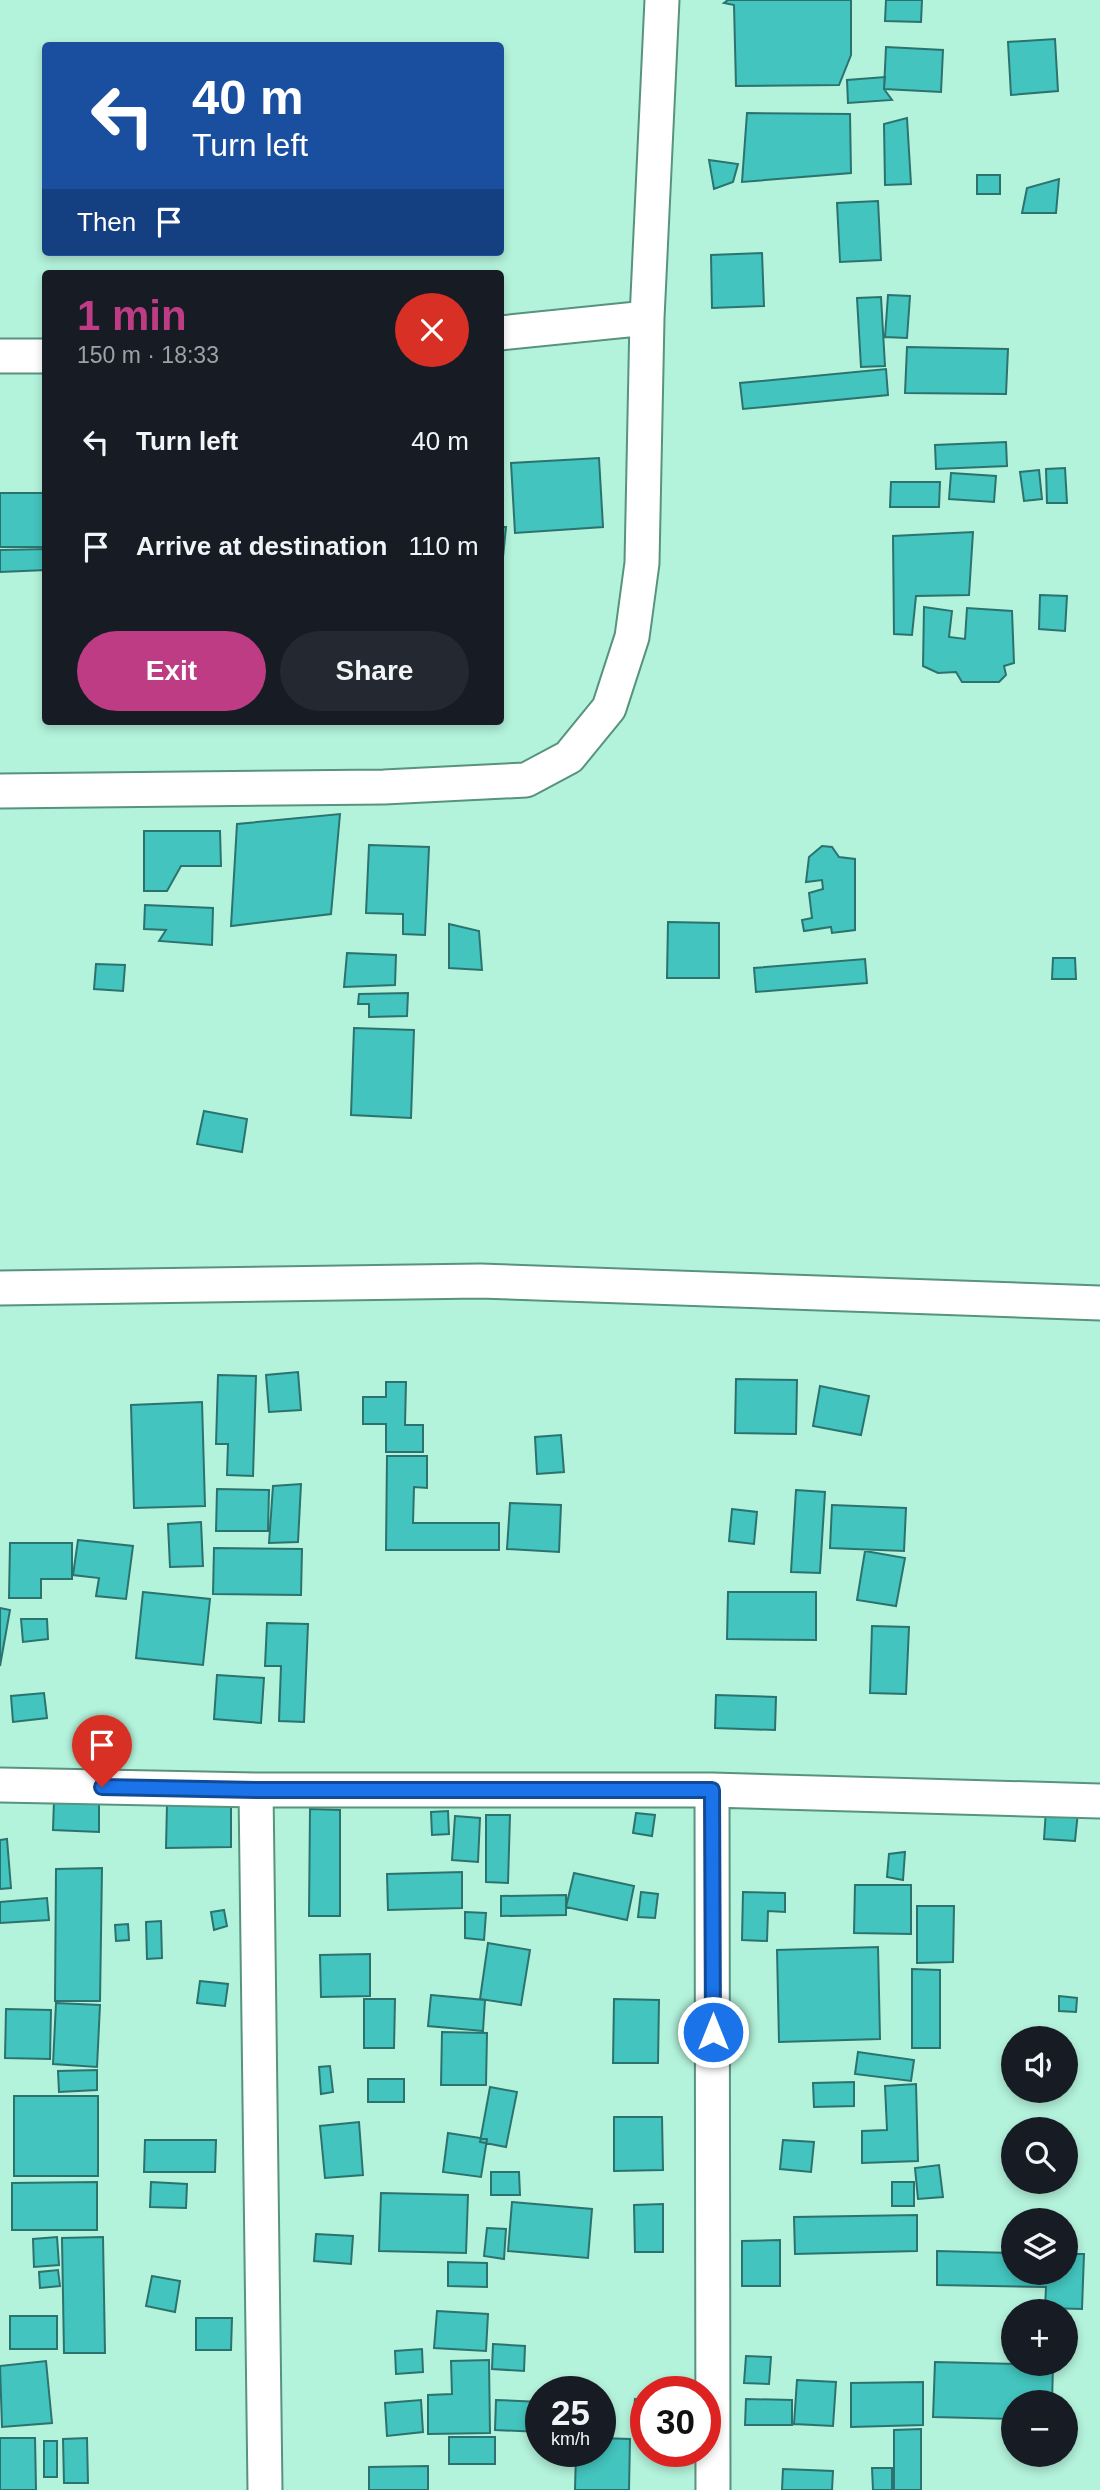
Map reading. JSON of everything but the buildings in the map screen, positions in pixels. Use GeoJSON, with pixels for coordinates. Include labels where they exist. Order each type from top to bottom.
{"type":"FeatureCollection","features":[{"type":"Feature","properties":{"kind":"street"},"geometry":{"type":"LineString","coordinates":[[0,792],[384,787],[526,780],[569,757],[609,708],[632,637],[642,564],[647,318],[662,0]]}},
{"type":"Feature","properties":{"kind":"street"},"geometry":{"type":"LineString","coordinates":[[504,333],[647,318]]}},
{"type":"Feature","properties":{"kind":"street"},"geometry":{"type":"LineString","coordinates":[[0,356],[42,356]]}},
{"type":"Feature","properties":{"kind":"street"},"geometry":{"type":"LineString","coordinates":[[0,1288],[480,1281],[1100,1303]]}},
{"type":"Feature","properties":{"kind":"street"},"geometry":{"type":"LineString","coordinates":[[0,1785],[256,1790],[712,1790],[1100,1801]]}},
{"type":"Feature","properties":{"kind":"street"},"geometry":{"type":"LineString","coordinates":[[256,1790],[265,2490]]}},
{"type":"Feature","properties":{"kind":"street"},"geometry":{"type":"LineString","coordinates":[[712,1790],[713,2490]]}},
{"type":"Feature","properties":{"kind":"route"},"geometry":{"type":"LineString","coordinates":[[102,1787],[256,1790],[712,1790],[713,2032]]}}]}
